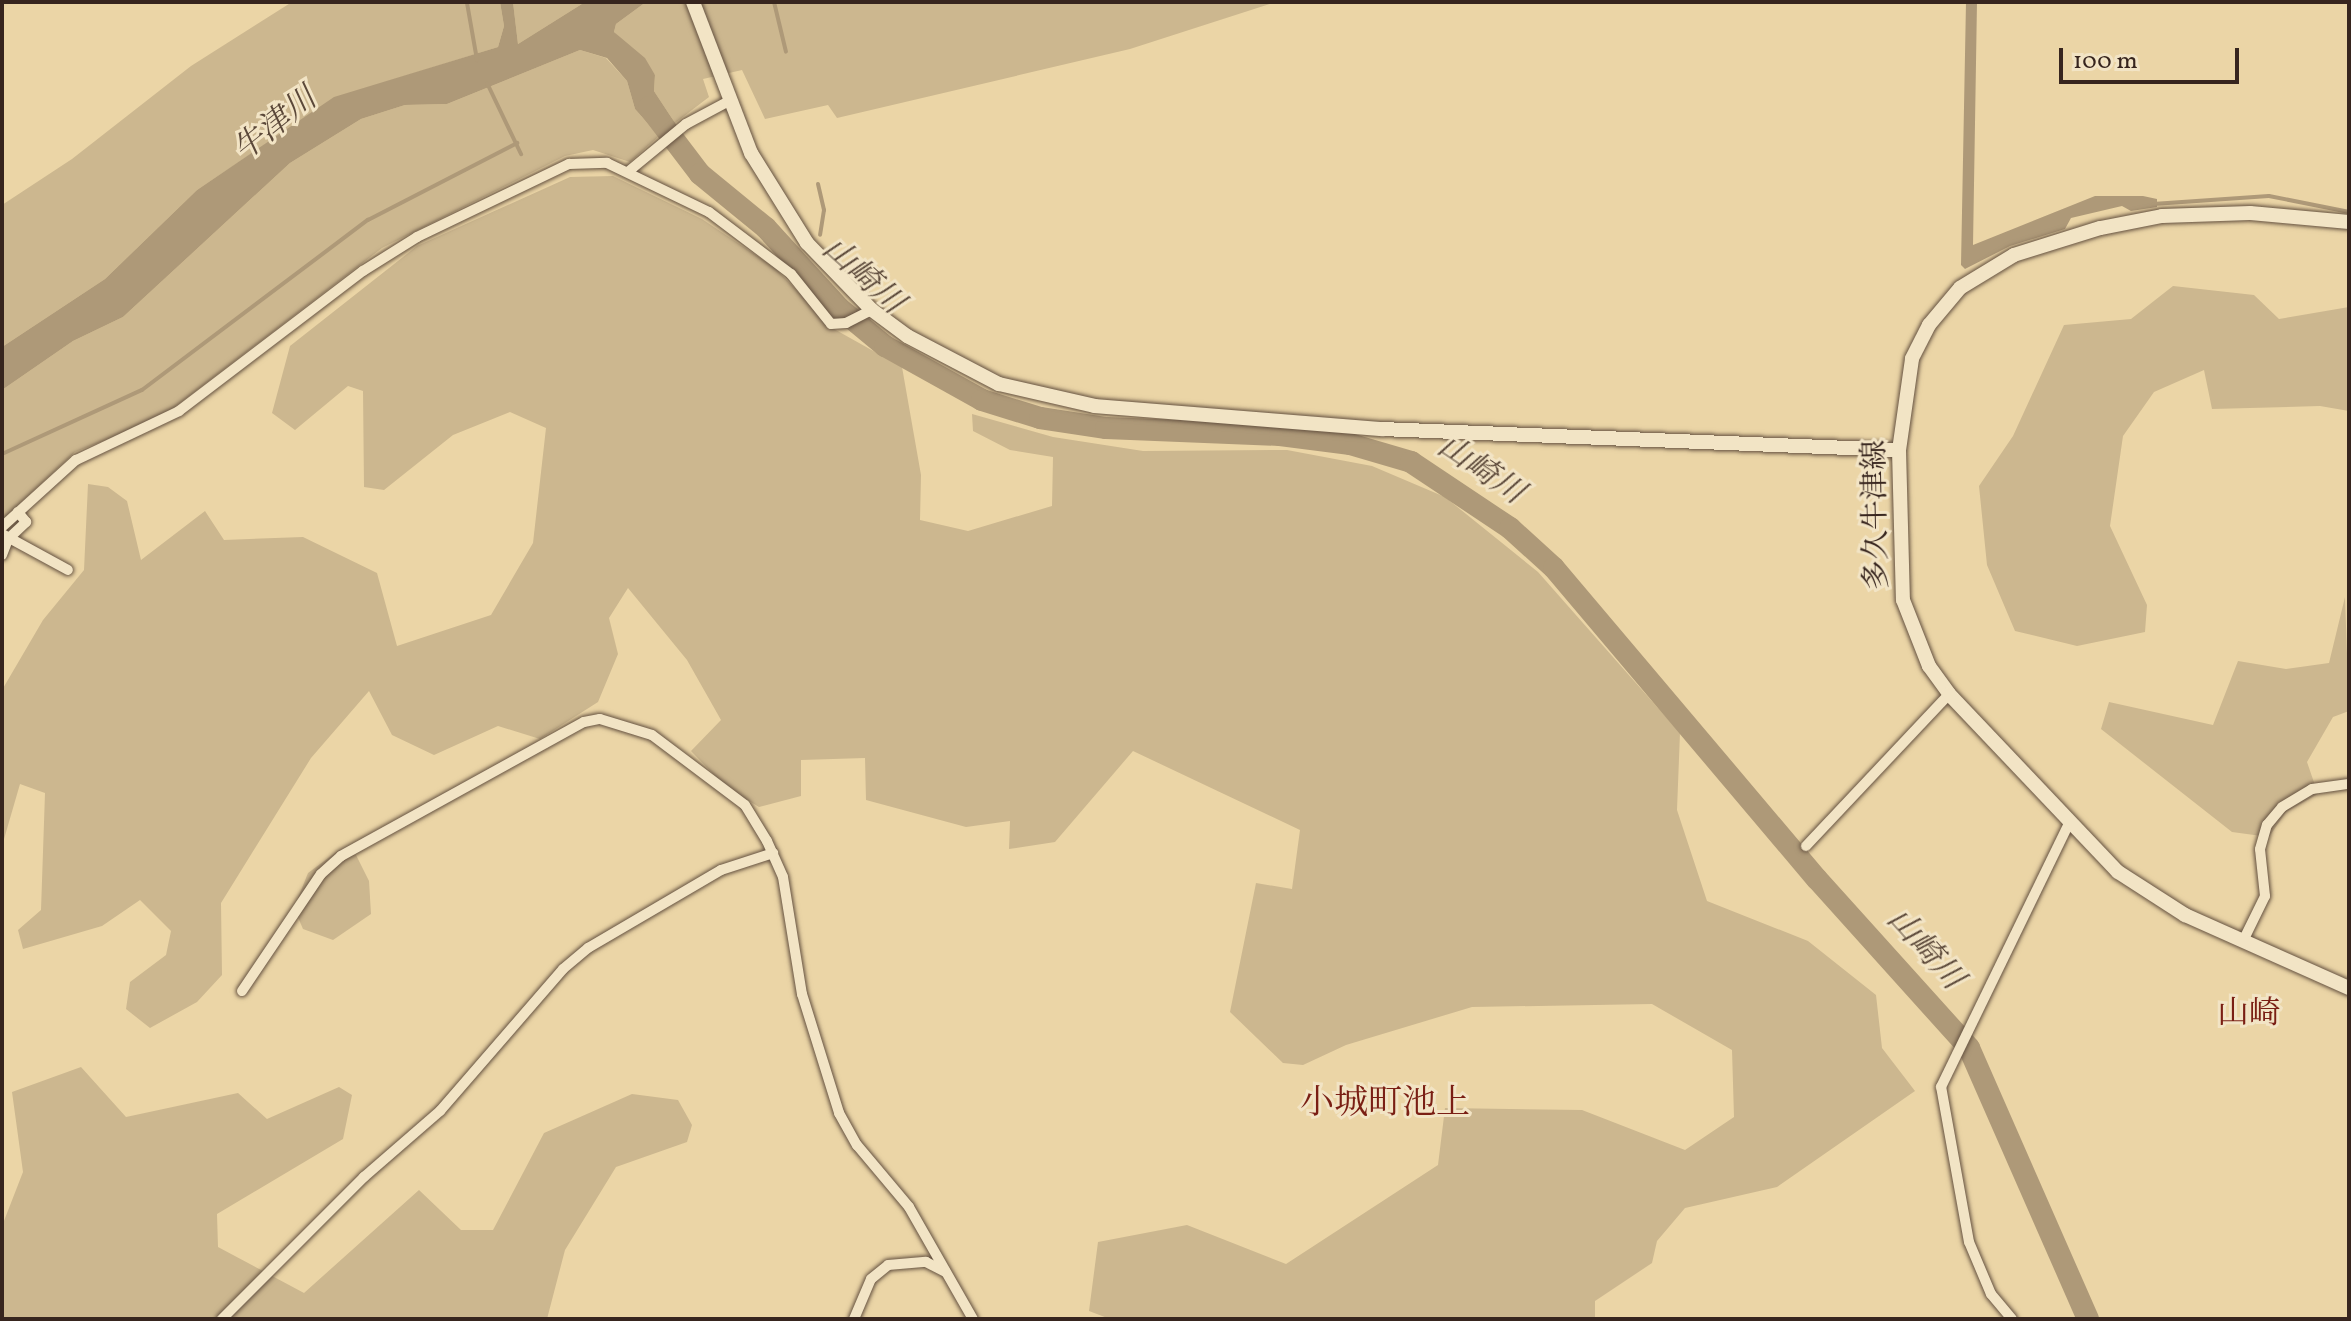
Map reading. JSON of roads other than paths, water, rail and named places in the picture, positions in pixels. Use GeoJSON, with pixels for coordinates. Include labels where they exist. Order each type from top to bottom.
{"type":"FeatureCollection","features":[{"type":"Feature","properties":{"kind":"street"},"geometry":{"type":"LineString","coordinates":[[693,2],[729,101],[780,206],[817,256],[867,313],[965,369],[1040,396],[1095,406],[1538,438],[1899,450]]}},
{"type":"Feature","properties":{"kind":"street"},"geometry":{"type":"LineString","coordinates":[[629,171],[686,124],[729,101]]}},
{"type":"Feature","properties":{"kind":"street"},"geometry":{"type":"LineString","coordinates":[[2,527],[76,460],[179,411],[363,271],[417,237],[569,164],[591,161],[629,171],[755,243],[791,274],[831,324],[846,323],[867,313]]}},
{"type":"Feature","properties":{"kind":"street","name":"多久牛津線"},"geometry":{"type":"LineString","coordinates":[[2349,222],[2250,213],[2162,216],[2100,228],[2014,255],[1960,288],[1929,325],[1912,359],[1899,450],[1903,600],[1924,655],[1949,694],[2118,872],[2156,899],[2349,988]]}},
{"type":"Feature","properties":{"kind":"street"},"geometry":{"type":"LineString","coordinates":[[2,555],[5,536],[26,522],[18,512]]}},
{"type":"Feature","properties":{"kind":"street"},"geometry":{"type":"LineString","coordinates":[[5,536],[68,570]]}},
{"type":"Feature","properties":{"kind":"street"},"geometry":{"type":"LineString","coordinates":[[1806,846],[1949,694]]}},
{"type":"Feature","properties":{"kind":"street"},"geometry":{"type":"LineString","coordinates":[[242,991],[321,874],[341,856],[584,722],[600,719],[634,728],[669,746],[745,805],[773,853],[791,908],[802,994],[839,1113],[857,1145],[909,1207],[973,1319]]}},
{"type":"Feature","properties":{"kind":"street"},"geometry":{"type":"LineString","coordinates":[[2243,941],[2265,896],[2260,849],[2267,825],[2282,807],[2312,789],[2349,784]]}},
{"type":"Feature","properties":{"kind":"street"},"geometry":{"type":"LineString","coordinates":[[2012,1319],[1991,1294],[1977,1265],[1956,1191],[1941,1087],[1968,1024],[2069,823]]}},
{"type":"Feature","properties":{"kind":"street"},"geometry":{"type":"LineString","coordinates":[[222,1319],[364,1177],[440,1111],[580,955],[721,870],[773,853]]}},
{"type":"Feature","properties":{"kind":"street"},"geometry":{"type":"LineString","coordinates":[[854,1319],[871,1279],[888,1265],[926,1262],[946,1272]]}},
{"type":"Feature","properties":{"kind":"waterway"},"geometry":{"type":"LineString","coordinates":[[774,2],[786,52]]}},
{"type":"Feature","properties":{"kind":"waterway"},"geometry":{"type":"LineString","coordinates":[[467,3],[477,60]]}},
{"type":"Feature","properties":{"kind":"waterway"},"geometry":{"type":"LineString","coordinates":[[487,83],[521,154]]}},
{"type":"Feature","properties":{"kind":"waterway","name":"山崎川"},"geometry":{"type":"LineString","coordinates":[[649,107],[700,174],[766,228],[839,308],[885,346],[982,400],[1040,418],[1106,428],[1280,435],[1350,444],[1411,462],[1510,528],[1554,568],[1817,879],[1969,1048],[2088,1319]]}},
{"type":"Feature","properties":{"kind":"waterway"},"geometry":{"type":"LineString","coordinates":[[2,454],[142,390],[368,220],[517,143]]}},
{"type":"Feature","properties":{"kind":"waterway"},"geometry":{"type":"LineString","coordinates":[[818,184],[824,210],[820,235]]}},
{"type":"Feature","properties":{"kind":"waterway"},"geometry":{"type":"LineString","coordinates":[[2153,204],[2269,196],[2349,212]]}},
{"type":"Feature","properties":{"kind":"district","name":"山崎"},"geometry":{"type":"Point","coordinates":[2249,1015]}},
{"type":"Feature","properties":{"kind":"district","name":"小城町池上"},"geometry":{"type":"Point","coordinates":[1385,1105]}},
{"type":"Feature","properties":{"kind":"water label","name":"牛津川"},"geometry":{"type":"Point","coordinates":[276,126]}}]}
